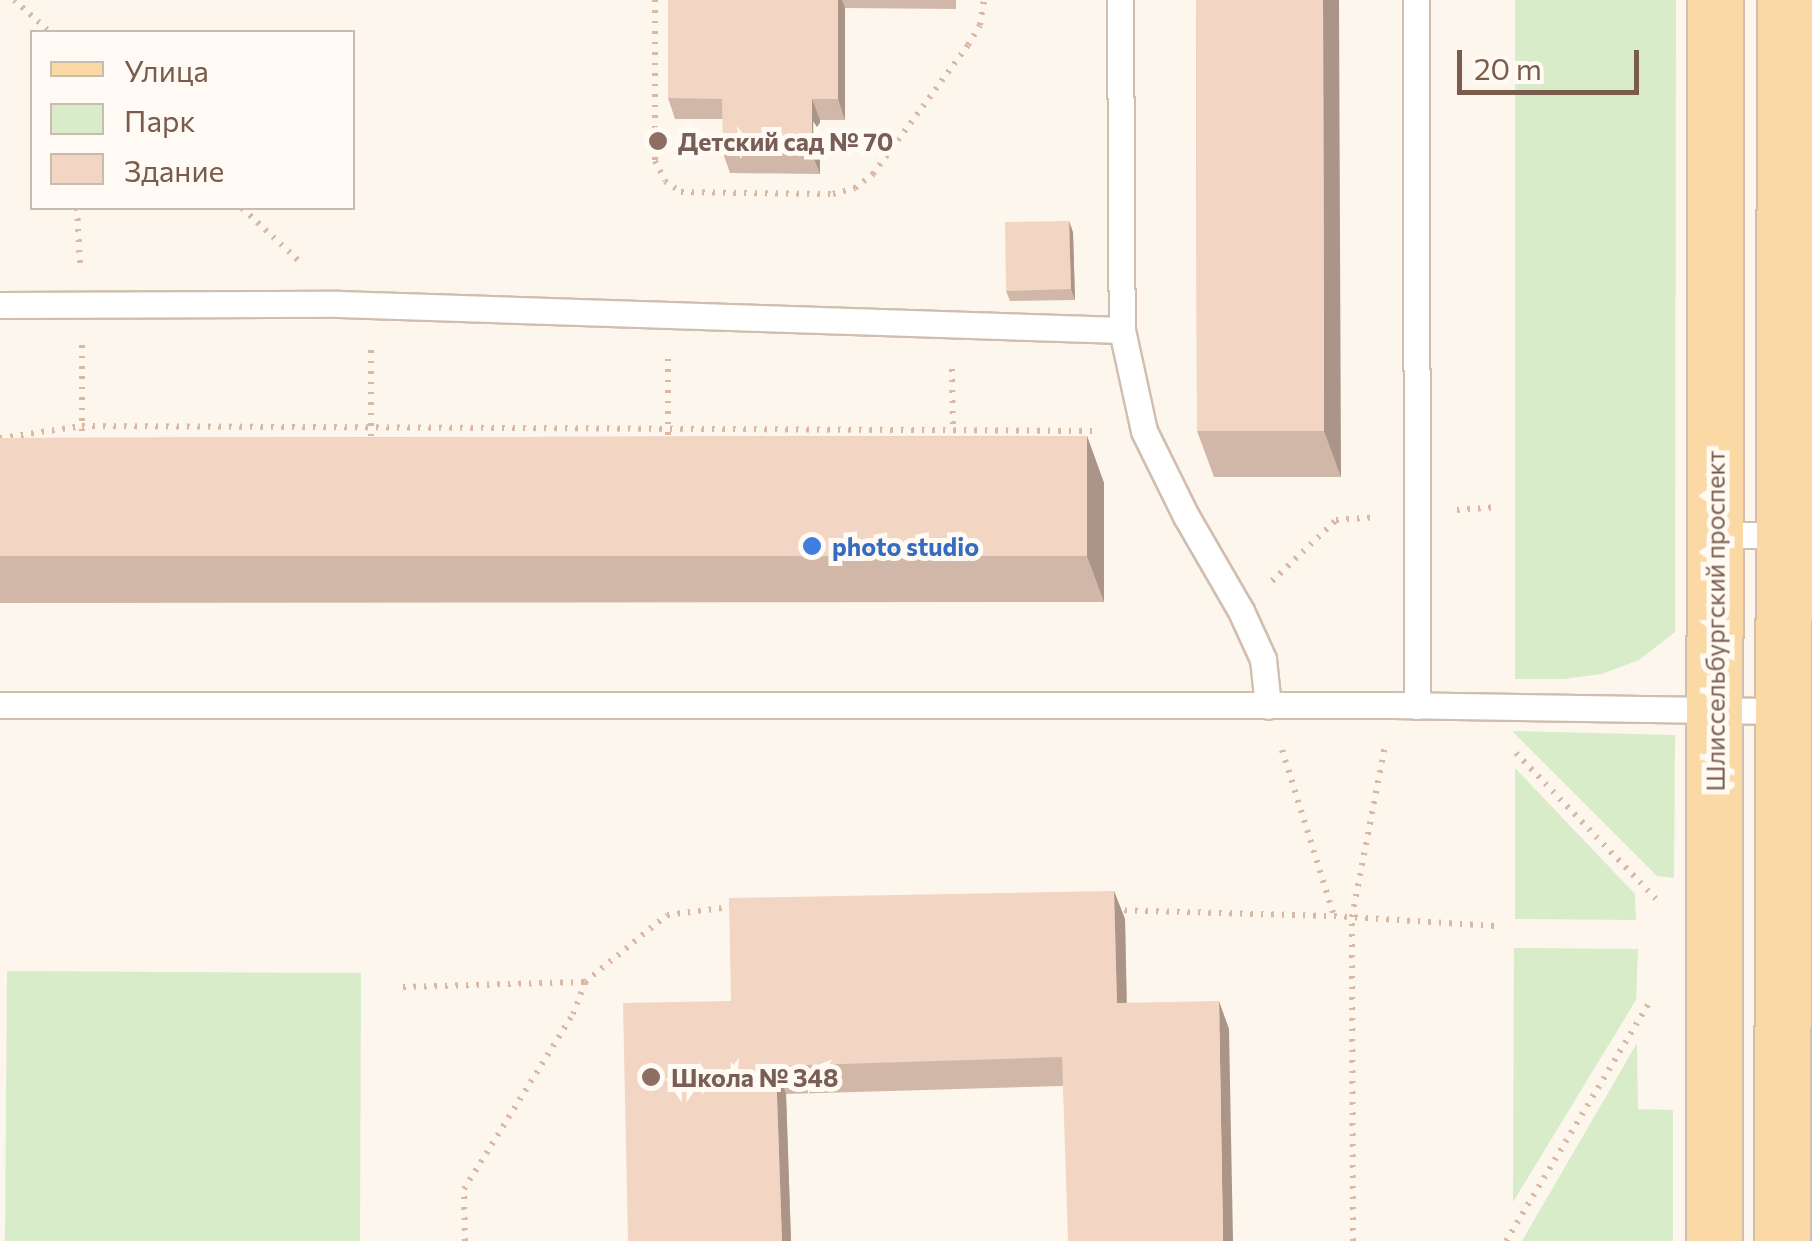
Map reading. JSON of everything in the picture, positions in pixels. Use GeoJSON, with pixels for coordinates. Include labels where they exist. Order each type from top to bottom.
{"type":"FeatureCollection","features":[{"type":"Feature","properties":{"kind":"main road","name":"Шлиссельбургский проспект"},"geometry":{"type":"LineString","coordinates":[[1714,1241],[1715,0]]}},
{"type":"Feature","properties":{"kind":"main road"},"geometry":{"type":"LineString","coordinates":[[1782,1241],[1783,711],[1798,536],[1785,0]]}},
{"type":"Feature","properties":{"kind":"lane"},"geometry":{"type":"LineString","coordinates":[[1120,0],[1122,330],[1144,431],[1186,516],[1241,610],[1263,659],[1268,706]]}},
{"type":"Feature","properties":{"kind":"lane"},"geometry":{"type":"LineString","coordinates":[[1405,706],[1417,514],[1416,0]]}},
{"type":"Feature","properties":{"kind":"lane"},"geometry":{"type":"LineString","coordinates":[[0,305],[340,304],[1122,330]]}},
{"type":"Feature","properties":{"kind":"lane"},"geometry":{"type":"LineString","coordinates":[[1714,535],[1798,536]]}},
{"type":"Feature","properties":{"kind":"lane"},"geometry":{"type":"LineString","coordinates":[[0,705],[1405,706],[1783,711]]}},
{"type":"Feature","properties":{"kind":"path"},"geometry":{"type":"LineString","coordinates":[[14,0],[48,30]]}},
{"type":"Feature","properties":{"kind":"path"},"geometry":{"type":"LineString","coordinates":[[655,0],[655,160],[664,181],[680,192],[833,194],[856,188],[873,174],[968,45],[980,25],[984,0]]}},
{"type":"Feature","properties":{"kind":"path"},"geometry":{"type":"LineString","coordinates":[[244,210],[340,304]]}},
{"type":"Feature","properties":{"kind":"path"},"geometry":{"type":"LineString","coordinates":[[81,306],[82,445]]}},
{"type":"Feature","properties":{"kind":"path"},"geometry":{"type":"LineString","coordinates":[[371,306],[371,446]]}},
{"type":"Feature","properties":{"kind":"path"},"geometry":{"type":"LineString","coordinates":[[667,315],[668,447]]}},
{"type":"Feature","properties":{"kind":"path"},"geometry":{"type":"LineString","coordinates":[[951,324],[953,448]]}},
{"type":"Feature","properties":{"kind":"path"},"geometry":{"type":"LineString","coordinates":[[0,438],[82,426],[1144,431]]}},
{"type":"Feature","properties":{"kind":"path"},"geometry":{"type":"LineString","coordinates":[[1241,610],[1336,520],[1496,507]]}},
{"type":"Feature","properties":{"kind":"path"},"geometry":{"type":"LineString","coordinates":[[1268,706],[1334,916]]}},
{"type":"Feature","properties":{"kind":"path"},"geometry":{"type":"LineString","coordinates":[[1353,1241],[1352,917],[1405,706]]}},
{"type":"Feature","properties":{"kind":"path"},"geometry":{"type":"LineString","coordinates":[[1509,746],[1667,911]]}},
{"type":"Feature","properties":{"kind":"path"},"geometry":{"type":"LineString","coordinates":[[465,1241],[464,1188],[573,1014],[585,982],[667,915],[716,906],[756,906]]}},
{"type":"Feature","properties":{"kind":"path"},"geometry":{"type":"LineString","coordinates":[[1094,910],[1334,916],[1495,926]]}},
{"type":"Feature","properties":{"kind":"path"},"geometry":{"type":"LineString","coordinates":[[403,987],[585,982]]}},
{"type":"Feature","properties":{"kind":"path"},"geometry":{"type":"LineString","coordinates":[[1506,1241],[1656,992]]}},
{"type":"Feature","properties":{"kind":"green space"},"geometry":{"type":"Polygon","coordinates":[[[1515,0],[1676,0],[1675,632],[1639,660],[1602,674],[1563,679],[1515,679],[1515,0]]]}},
{"type":"Feature","properties":{"kind":"green space"},"geometry":{"type":"Polygon","coordinates":[[[1512,731],[1675,735],[1674,878],[1657,876],[1512,731]]]}},
{"type":"Feature","properties":{"kind":"green space"},"geometry":{"type":"Polygon","coordinates":[[[1515,768],[1635,894],[1636,920],[1515,919],[1515,768]]]}},
{"type":"Feature","properties":{"kind":"green space"},"geometry":{"type":"Polygon","coordinates":[[[1514,948],[1638,949],[1636,1000],[1513,1202],[1514,948]]]}},
{"type":"Feature","properties":{"kind":"green space"},"geometry":{"type":"Polygon","coordinates":[[[7,971],[361,973],[360,1241],[5,1241],[7,971]]]}},
{"type":"Feature","properties":{"kind":"green space"},"geometry":{"type":"Polygon","coordinates":[[[1637,1043],[1638,1109],[1673,1110],[1673,1241],[1522,1241],[1637,1043]]]}},
{"type":"Feature","properties":{"kind":"building"},"geometry":{"type":"Polygon","coordinates":[[[668,0],[838,0],[838,99],[812,99],[812,153],[723,153],[722,99],[668,98],[668,0]]]}},
{"type":"Feature","properties":{"kind":"building"},"geometry":{"type":"Polygon","coordinates":[[[1196,0],[1323,0],[1324,431],[1197,431],[1196,0]]]}},
{"type":"Feature","properties":{"kind":"building"},"geometry":{"type":"Polygon","coordinates":[[[1069,221],[1071,289],[1006,291],[1005,222],[1069,221]]]}},
{"type":"Feature","properties":{"kind":"building"},"geometry":{"type":"Polygon","coordinates":[[[1087,436],[1087,556],[0,556],[0,438],[1087,436]]]}},
{"type":"Feature","properties":{"kind":"building"},"geometry":{"type":"Polygon","coordinates":[[[1114,891],[1117,1003],[1219,1001],[1223,1241],[1068,1241],[1062,1057],[776,1066],[782,1241],[628,1241],[623,1003],[731,1001],[729,898],[1114,891]]]}},
{"type":"Feature","properties":{"kind":"place","name":"Детский сад № 70"},"geometry":{"type":"Point","coordinates":[658,141]}},
{"type":"Feature","properties":{"kind":"place","name":"photo studio"},"geometry":{"type":"Point","coordinates":[812,546]}},
{"type":"Feature","properties":{"kind":"place","name":"Школа № 348"},"geometry":{"type":"Point","coordinates":[651,1077]}}]}
